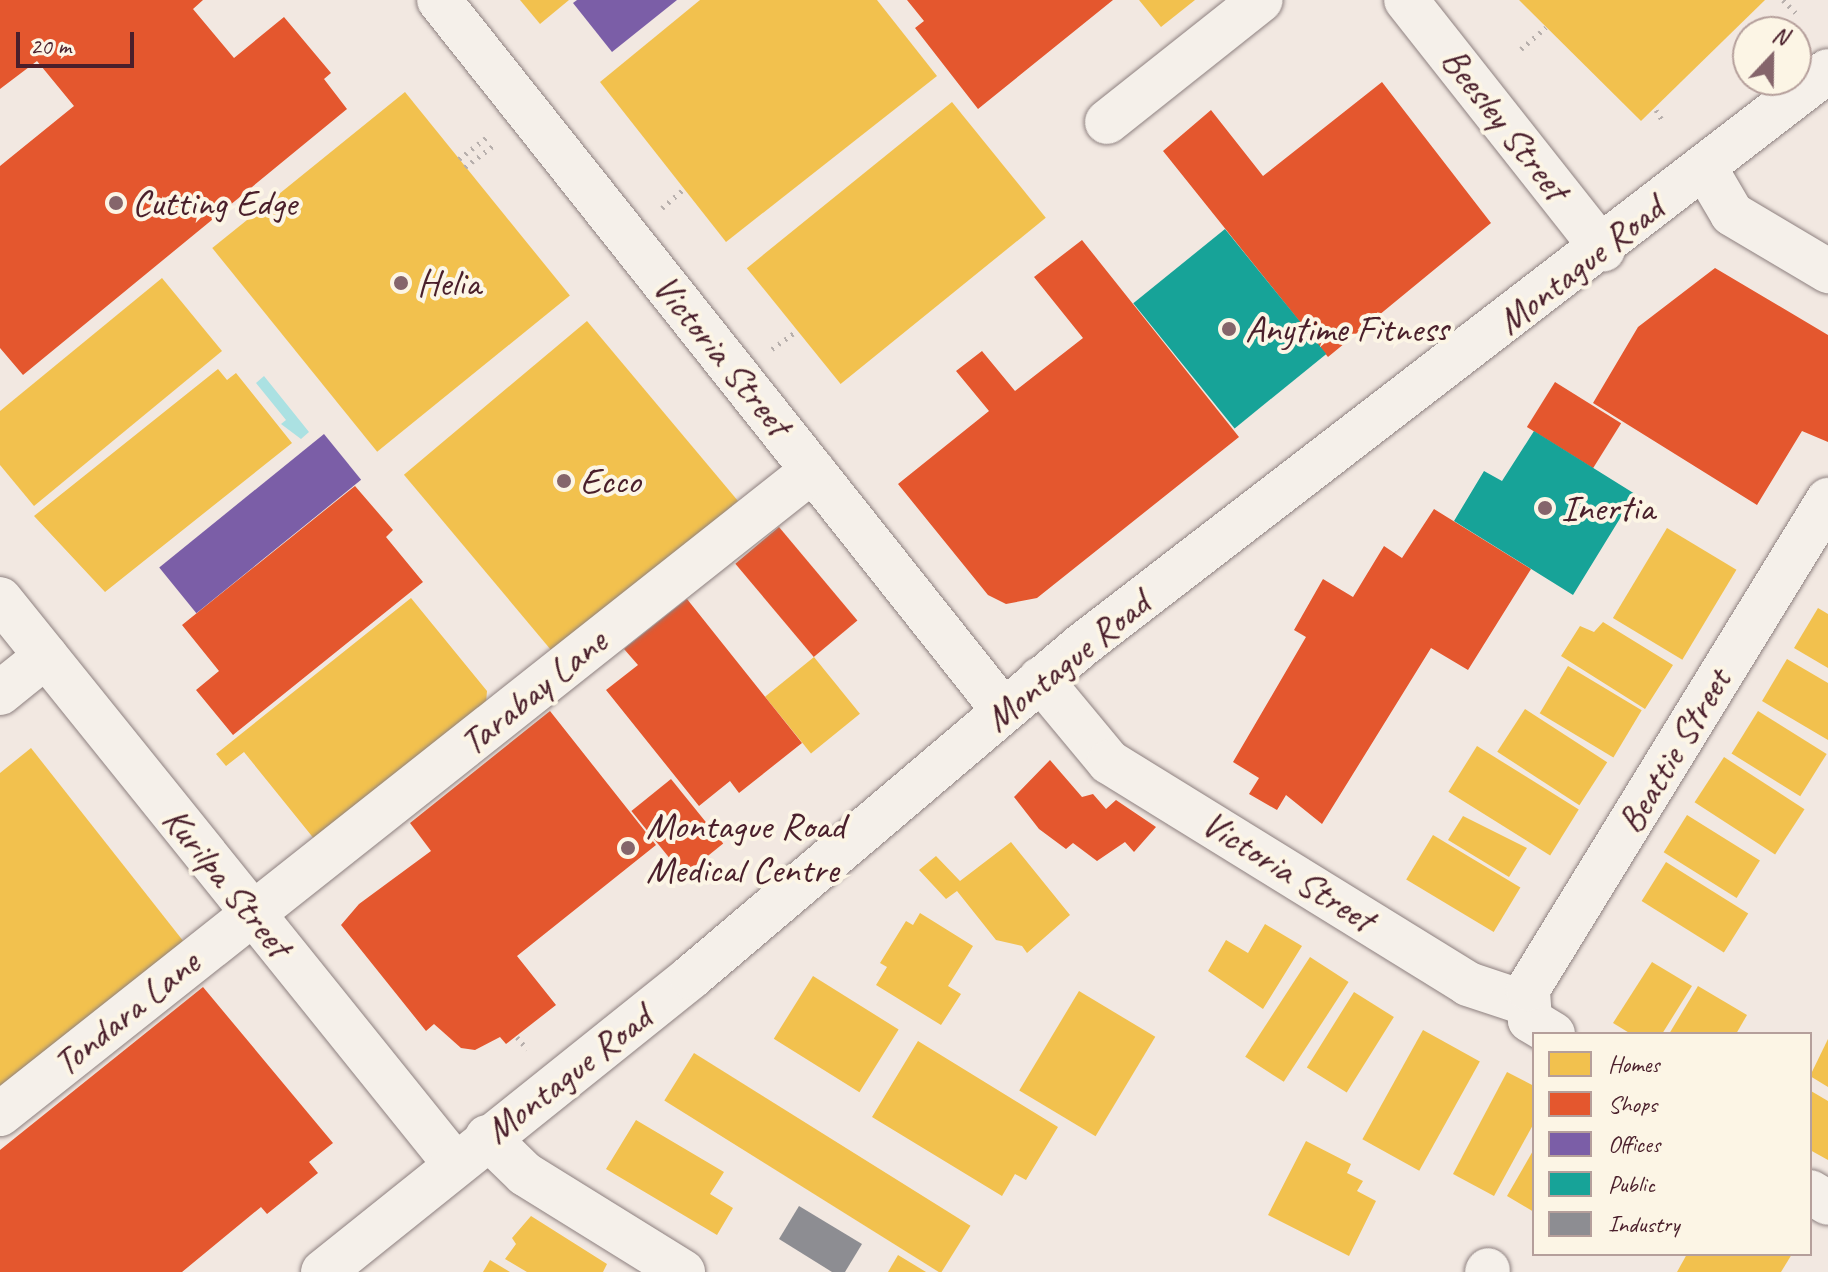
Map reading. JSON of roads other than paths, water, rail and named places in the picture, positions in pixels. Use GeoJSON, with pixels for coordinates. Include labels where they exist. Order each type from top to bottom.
{"type":"FeatureCollection","features":[{"type":"Feature","properties":{"kind":"street","name":"Victoria Street"},"geometry":{"type":"LineString","coordinates":[[439,0],[1004,711]]}},
{"type":"Feature","properties":{"kind":"street"},"geometry":{"type":"LineString","coordinates":[[1107,122],[1261,0]]}},
{"type":"Feature","properties":{"kind":"street","name":"Beesley Street"},"geometry":{"type":"LineString","coordinates":[[1406,0],[1603,249]]}},
{"type":"Feature","properties":{"kind":"street","name":"Montague Road"},"geometry":{"type":"LineString","coordinates":[[323,1272],[691,977],[1040,679],[1603,249],[1828,71]]}},
{"type":"Feature","properties":{"kind":"street"},"geometry":{"type":"LineString","coordinates":[[1705,168],[1732,214],[1828,271]]}},
{"type":"Feature","properties":{"kind":"street","name":"Tarabay Lane"},"geometry":{"type":"LineString","coordinates":[[253,913],[813,470]]}},
{"type":"Feature","properties":{"kind":"street","name":"Beattie Street"},"geometry":{"type":"LineString","coordinates":[[1540,1019],[1528,989],[1828,500]]}},
{"type":"Feature","properties":{"kind":"street","name":"Kurilpa Street"},"geometry":{"type":"LineString","coordinates":[[0,599],[253,913],[471,1151],[525,1174],[683,1272]]}},
{"type":"Feature","properties":{"kind":"street"},"geometry":{"type":"LineString","coordinates":[[0,693],[46,656]]}},
{"type":"Feature","properties":{"kind":"street","name":"Victoria Street"},"geometry":{"type":"LineString","coordinates":[[1040,679],[1109,762],[1468,984],[1540,1019]]}},
{"type":"Feature","properties":{"kind":"street","name":"Tondara Lane"},"geometry":{"type":"LineString","coordinates":[[0,1114],[253,913]]}},
{"type":"Feature","properties":{"kind":"water"},"geometry":{"type":"Polygon","coordinates":[[[264,376],[309,432],[301,439],[281,424],[286,420],[256,383],[264,376]]]}},
{"type":"Feature","properties":{"kind":"place","name":"Cutting Edge"},"geometry":{"type":"Point","coordinates":[116,203]}},
{"type":"Feature","properties":{"kind":"place","name":"Helia"},"geometry":{"type":"Point","coordinates":[401,283]}},
{"type":"Feature","properties":{"kind":"place","name":"Anytime Fitness"},"geometry":{"type":"Point","coordinates":[1229,329]}},
{"type":"Feature","properties":{"kind":"place","name":"Ecco"},"geometry":{"type":"Point","coordinates":[564,481]}},
{"type":"Feature","properties":{"kind":"place","name":"Inertia"},"geometry":{"type":"Point","coordinates":[1545,508]}},
{"type":"Feature","properties":{"kind":"place","name":"Montague Road Medical Centre"},"geometry":{"type":"Point","coordinates":[628,848]}}]}
